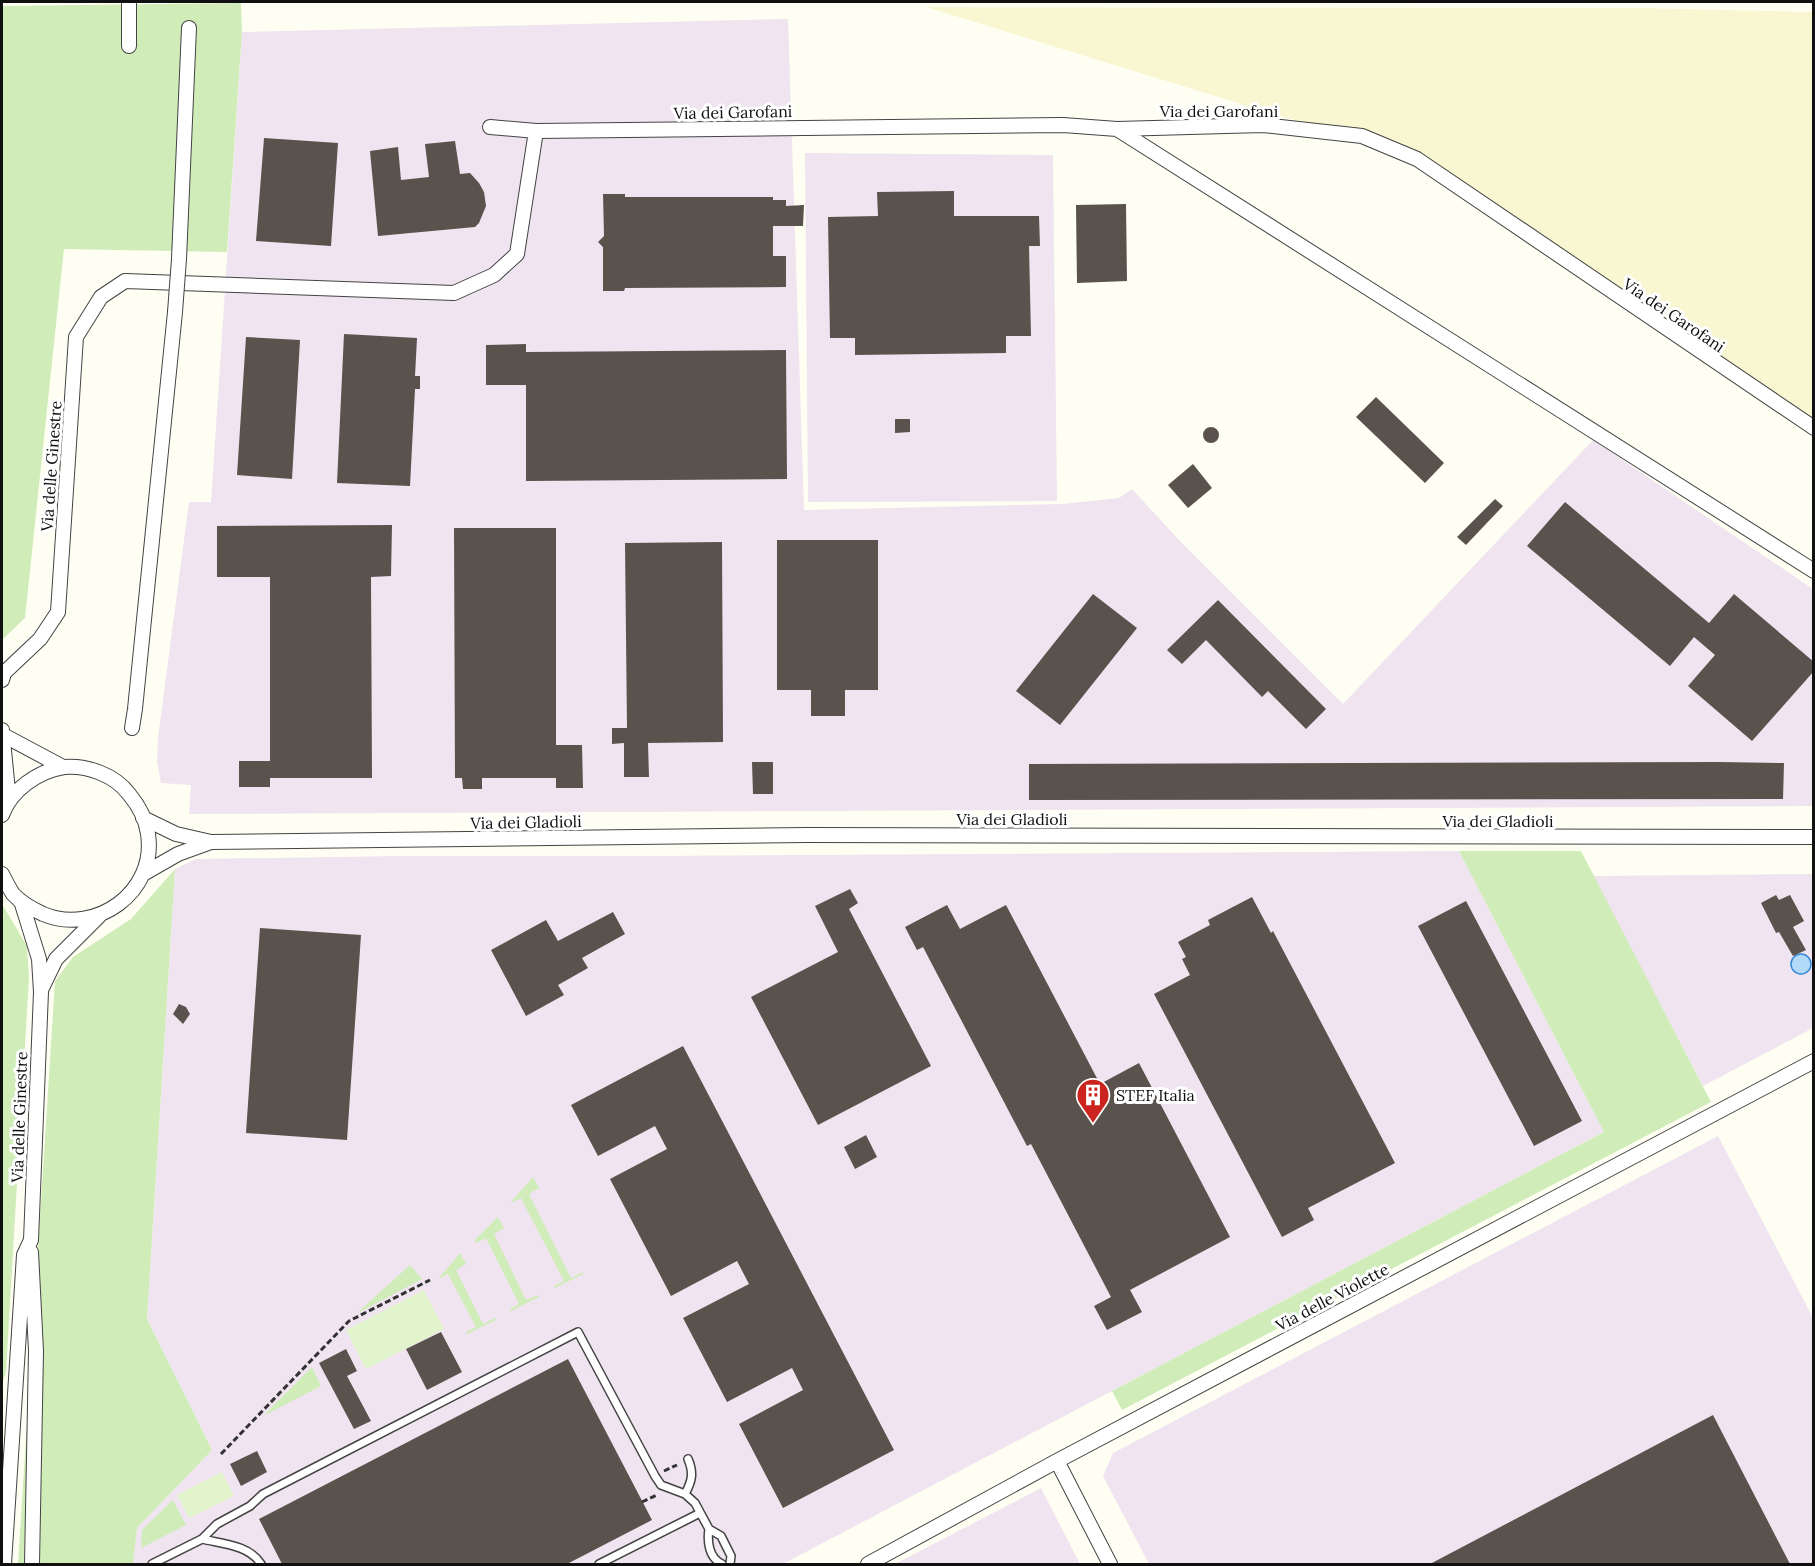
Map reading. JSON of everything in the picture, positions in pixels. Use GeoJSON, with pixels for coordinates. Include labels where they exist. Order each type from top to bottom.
{"type":"FeatureCollection","features":[{"type":"Feature","properties":{"kind":"street"},"geometry":{"type":"LineString","coordinates":[[129,2],[129,46]]}},
{"type":"Feature","properties":{"kind":"street"},"geometry":{"type":"LineString","coordinates":[[132,728],[175,312],[189,28]]}},
{"type":"Feature","properties":{"kind":"street","name":"Via dei Garofani"},"geometry":{"type":"LineString","coordinates":[[490,127],[536,131],[1063,125],[1117,129],[1263,125],[1362,136],[1417,159],[1814,428]]}},
{"type":"Feature","properties":{"kind":"street"},"geometry":{"type":"LineString","coordinates":[[1117,129],[1814,571]]}},
{"type":"Feature","properties":{"kind":"street","name":"Via delle Ginestre"},"geometry":{"type":"LineString","coordinates":[[2,681],[4,673],[40,639],[58,612],[76,337],[101,297],[125,281],[454,293],[494,275],[517,254],[536,131]]}},
{"type":"Feature","properties":{"kind":"street"},"geometry":{"type":"LineString","coordinates":[[2,732],[63,768]]}},
{"type":"Feature","properties":{"kind":"street"},"geometry":{"type":"LineString","coordinates":[[2,732],[4,810]]}},
{"type":"Feature","properties":{"kind":"street","name":"Via dei Gladioli"},"geometry":{"type":"LineString","coordinates":[[2,876],[13,894],[30,908],[54,919],[74,921],[101,915],[113,909],[133,891],[143,874],[149,848],[148,833],[140,808],[124,787],[104,774],[78,767],[63,768],[38,776],[18,789],[4,810]]}},
{"type":"Feature","properties":{"kind":"street","name":"Via dei Gladioli"},"geometry":{"type":"LineString","coordinates":[[143,818],[176,834],[211,842],[807,835],[1814,837]]}},
{"type":"Feature","properties":{"kind":"street","name":"Via dei Gladioli"},"geometry":{"type":"LineString","coordinates":[[143,874],[178,854],[211,842]]}},
{"type":"Feature","properties":{"kind":"street","name":"Via delle Ginestre"},"geometry":{"type":"LineString","coordinates":[[4,1564],[6,1438],[24,1255],[31,1240],[40,992],[39,959],[21,900]]}},
{"type":"Feature","properties":{"kind":"street","name":"Via delle Ginestre"},"geometry":{"type":"LineString","coordinates":[[40,992],[56,959],[101,915]]}},
{"type":"Feature","properties":{"kind":"street","name":"Via delle Violette"},"geometry":{"type":"LineString","coordinates":[[868,1564],[1058,1461],[1814,1062]]}},
{"type":"Feature","properties":{"kind":"street"},"geometry":{"type":"LineString","coordinates":[[31,1240],[36,1351],[33,1564]]}},
{"type":"Feature","properties":{"kind":"street"},"geometry":{"type":"LineString","coordinates":[[1058,1461],[1110,1564]]}},
{"type":"Feature","properties":{"kind":"lane"},"geometry":{"type":"LineString","coordinates":[[152,1564],[202,1539],[217,1524],[250,1506],[263,1494],[578,1332],[655,1476],[661,1485],[686,1494],[695,1503],[709,1529],[721,1536],[731,1556],[730,1564]]}},
{"type":"Feature","properties":{"kind":"lane"},"geometry":{"type":"LineString","coordinates":[[686,1494],[692,1481],[693,1470],[688,1459]]}},
{"type":"Feature","properties":{"kind":"lane"},"geometry":{"type":"LineString","coordinates":[[600,1564],[700,1513]]}},
{"type":"Feature","properties":{"kind":"lane"},"geometry":{"type":"LineString","coordinates":[[709,1529],[707,1544],[717,1562],[722,1564]]}},
{"type":"Feature","properties":{"kind":"lane"},"geometry":{"type":"LineString","coordinates":[[202,1539],[242,1549],[253,1554],[261,1564]]}},
{"type":"Feature","properties":{"kind":"path"},"geometry":{"type":"LineString","coordinates":[[221,1454],[349,1321],[430,1280]]}},
{"type":"Feature","properties":{"kind":"path"},"geometry":{"type":"LineString","coordinates":[[655,1476],[688,1459]]}},
{"type":"Feature","properties":{"kind":"shaded area"},"geometry":{"type":"Polygon","coordinates":[[[788,19],[804,510],[1063,504],[1119,498],[1132,489],[1179,540],[1343,704],[1593,440],[1813,589],[1813,806],[189,814],[191,785],[161,783],[157,761],[158,738],[189,502],[211,502],[242,32],[788,19]]]}},
{"type":"Feature","properties":{"kind":"shaded area"},"geometry":{"type":"Polygon","coordinates":[[[805,153],[1053,155],[1057,501],[808,502],[805,153]]]}},
{"type":"Feature","properties":{"kind":"shaded area"},"geometry":{"type":"Polygon","coordinates":[[[1459,851],[1604,1132],[783,1564],[133,1564],[137,1528],[212,1450],[147,1319],[175,869],[196,859],[401,856],[1459,851]]]}},
{"type":"Feature","properties":{"kind":"shaded area"},"geometry":{"type":"Polygon","coordinates":[[[1813,874],[1813,1028],[1703,1086],[1593,876],[1813,874]]]}},
{"type":"Feature","properties":{"kind":"shaded area"},"geometry":{"type":"Polygon","coordinates":[[[1718,1136],[1813,1318],[1813,1564],[1149,1564],[1103,1476],[1113,1453],[1718,1136]]]}},
{"type":"Feature","properties":{"kind":"shaded area"},"geometry":{"type":"Polygon","coordinates":[[[1041,1488],[1080,1564],[895,1564],[1041,1488]]]}},
{"type":"Feature","properties":{"kind":"green space"},"geometry":{"type":"Polygon","coordinates":[[[241,3],[242,32],[227,252],[64,249],[25,618],[2,640],[2,6],[241,3]]]}},
{"type":"Feature","properties":{"kind":"green space"},"geometry":{"type":"Polygon","coordinates":[[[926,7],[1637,8],[1813,12],[1813,429],[1404,154],[926,7]]]}},
{"type":"Feature","properties":{"kind":"green space"},"geometry":{"type":"Polygon","coordinates":[[[1459,851],[1581,851],[1711,1102],[1122,1410],[1112,1391],[1604,1132],[1459,851]]]}},
{"type":"Feature","properties":{"kind":"green space"},"geometry":{"type":"Polygon","coordinates":[[[175,869],[147,1319],[212,1450],[137,1528],[133,1564],[18,1564],[55,981],[73,957],[131,919],[175,869]]]}},
{"type":"Feature","properties":{"kind":"green space"},"geometry":{"type":"Polygon","coordinates":[[[2,904],[27,946],[29,977],[6,1372],[2,1384],[2,904]]]}},
{"type":"Feature","properties":{"kind":"green space"},"geometry":{"type":"Polygon","coordinates":[[[533,1177],[539,1188],[529,1194],[571,1278],[583,1272],[555,1288],[554,1286],[564,1281],[521,1198],[510,1203],[533,1177]]]}},
{"type":"Feature","properties":{"kind":"green space"},"geometry":{"type":"Polygon","coordinates":[[[498,1217],[504,1228],[494,1234],[526,1300],[538,1295],[539,1297],[511,1311],[510,1309],[519,1304],[486,1238],[476,1243],[475,1240],[498,1217]]]}},
{"type":"Feature","properties":{"kind":"green space"},"geometry":{"type":"Polygon","coordinates":[[[460,1253],[466,1264],[456,1270],[483,1324],[495,1318],[496,1320],[467,1334],[466,1332],[476,1327],[448,1274],[438,1279],[460,1253]]]}},
{"type":"Feature","properties":{"kind":"green space"},"geometry":{"type":"Polygon","coordinates":[[[410,1265],[422,1279],[356,1314],[410,1265]]]}},
{"type":"Feature","properties":{"kind":"green space"},"geometry":{"type":"Polygon","coordinates":[[[424,1290],[444,1329],[366,1369],[346,1330],[424,1290]]]}},
{"type":"Feature","properties":{"kind":"green space"},"geometry":{"type":"Polygon","coordinates":[[[312,1367],[321,1386],[263,1416],[312,1367]]]}},
{"type":"Feature","properties":{"kind":"green space"},"geometry":{"type":"Polygon","coordinates":[[[222,1472],[234,1496],[189,1518],[177,1495],[222,1472]]]}},
{"type":"Feature","properties":{"kind":"green space"},"geometry":{"type":"Polygon","coordinates":[[[173,1500],[186,1525],[141,1548],[142,1530],[173,1500]]]}},
{"type":"Feature","properties":{"kind":"water"},"geometry":{"type":"Polygon","coordinates":[[[1797,954],[1805,954],[1811,960],[1811,968],[1805,974],[1797,974],[1791,968],[1791,960],[1797,954]]]}},
{"type":"Feature","properties":{"kind":"building"},"geometry":{"type":"Polygon","coordinates":[[[264,138],[338,143],[331,246],[256,241],[264,138]]]}},
{"type":"Feature","properties":{"kind":"building"},"geometry":{"type":"Polygon","coordinates":[[[455,141],[460,174],[470,173],[484,192],[486,206],[479,223],[475,227],[378,236],[370,151],[398,147],[401,180],[429,177],[425,144],[455,141]]]}},
{"type":"Feature","properties":{"kind":"building"},"geometry":{"type":"Polygon","coordinates":[[[954,191],[954,216],[1039,216],[1040,246],[1029,246],[1031,336],[1006,336],[1006,353],[855,355],[855,338],[830,338],[828,217],[878,216],[877,192],[954,191]]]}},
{"type":"Feature","properties":{"kind":"building"},"geometry":{"type":"Polygon","coordinates":[[[603,194],[625,194],[625,197],[773,197],[773,200],[786,200],[786,206],[804,205],[803,226],[773,226],[773,256],[786,256],[786,287],[625,288],[624,291],[603,291],[603,247],[598,242],[604,236],[603,194]]]}},
{"type":"Feature","properties":{"kind":"building"},"geometry":{"type":"Polygon","coordinates":[[[1126,204],[1127,281],[1077,283],[1076,205],[1126,204]]]}},
{"type":"Feature","properties":{"kind":"building"},"geometry":{"type":"Polygon","coordinates":[[[344,334],[417,338],[415,376],[420,376],[420,389],[415,389],[410,486],[337,483],[344,334]]]}},
{"type":"Feature","properties":{"kind":"building"},"geometry":{"type":"Polygon","coordinates":[[[246,337],[300,340],[292,479],[237,475],[246,337]]]}},
{"type":"Feature","properties":{"kind":"building"},"geometry":{"type":"Polygon","coordinates":[[[526,344],[526,352],[786,350],[787,479],[526,481],[526,385],[486,385],[486,345],[526,344]]]}},
{"type":"Feature","properties":{"kind":"building"},"geometry":{"type":"Polygon","coordinates":[[[1376,397],[1444,463],[1425,483],[1356,417],[1376,397]]]}},
{"type":"Feature","properties":{"kind":"building"},"geometry":{"type":"Polygon","coordinates":[[[895,419],[910,419],[910,432],[895,433],[895,419]]]}},
{"type":"Feature","properties":{"kind":"building"},"geometry":{"type":"Polygon","coordinates":[[[1211,427],[1217,429],[1219,435],[1217,441],[1211,443],[1205,441],[1203,435],[1205,429],[1211,427]]]}},
{"type":"Feature","properties":{"kind":"building"},"geometry":{"type":"Polygon","coordinates":[[[1193,464],[1212,488],[1188,508],[1168,485],[1193,464]]]}},
{"type":"Feature","properties":{"kind":"building"},"geometry":{"type":"Polygon","coordinates":[[[1495,499],[1503,506],[1466,545],[1457,537],[1495,499]]]}},
{"type":"Feature","properties":{"kind":"building"},"geometry":{"type":"Polygon","coordinates":[[[1565,502],[1709,623],[1734,594],[1814,662],[1814,671],[1752,741],[1688,686],[1715,655],[1694,637],[1670,666],[1527,546],[1565,502]]]}},
{"type":"Feature","properties":{"kind":"building"},"geometry":{"type":"Polygon","coordinates":[[[392,525],[391,576],[371,577],[372,778],[270,778],[270,787],[239,787],[239,761],[270,761],[270,577],[217,577],[217,526],[392,525]]]}},
{"type":"Feature","properties":{"kind":"building"},"geometry":{"type":"Polygon","coordinates":[[[454,528],[556,528],[556,745],[582,745],[583,788],[556,788],[556,778],[482,778],[482,789],[463,789],[462,778],[455,778],[454,528]]]}},
{"type":"Feature","properties":{"kind":"building"},"geometry":{"type":"Polygon","coordinates":[[[777,540],[878,540],[878,690],[845,690],[845,716],[811,716],[811,690],[777,690],[777,540]]]}},
{"type":"Feature","properties":{"kind":"building"},"geometry":{"type":"Polygon","coordinates":[[[722,542],[723,742],[648,743],[649,777],[624,777],[624,743],[612,744],[612,728],[627,728],[625,543],[722,542]]]}},
{"type":"Feature","properties":{"kind":"building"},"geometry":{"type":"Polygon","coordinates":[[[1093,594],[1137,628],[1060,725],[1016,691],[1093,594]]]}},
{"type":"Feature","properties":{"kind":"building"},"geometry":{"type":"Polygon","coordinates":[[[1218,600],[1326,709],[1306,729],[1268,691],[1262,697],[1206,640],[1182,664],[1167,650],[1218,600]]]}},
{"type":"Feature","properties":{"kind":"building"},"geometry":{"type":"Polygon","coordinates":[[[752,762],[773,762],[773,794],[753,794],[752,762]]]}},
{"type":"Feature","properties":{"kind":"building"},"geometry":{"type":"Polygon","coordinates":[[[1784,763],[1783,799],[1029,800],[1029,764],[1784,763]]]}},
{"type":"Feature","properties":{"kind":"building"},"geometry":{"type":"Polygon","coordinates":[[[850,889],[858,903],[849,909],[931,1066],[818,1125],[751,997],[838,952],[815,906],[850,889]]]}},
{"type":"Feature","properties":{"kind":"building"},"geometry":{"type":"Polygon","coordinates":[[[1776,895],[1779,900],[1790,895],[1804,921],[1793,927],[1806,950],[1793,956],[1779,932],[1776,933],[1761,903],[1776,895]]]}},
{"type":"Feature","properties":{"kind":"building"},"geometry":{"type":"Polygon","coordinates":[[[1252,897],[1271,933],[1273,931],[1395,1163],[1308,1208],[1314,1220],[1282,1237],[1154,994],[1190,975],[1182,959],[1186,957],[1178,942],[1210,925],[1208,920],[1252,897]]]}},
{"type":"Feature","properties":{"kind":"building"},"geometry":{"type":"Polygon","coordinates":[[[1466,901],[1582,1121],[1534,1146],[1418,926],[1466,901]]]}},
{"type":"Feature","properties":{"kind":"building","name":"STEF Italia"},"geometry":{"type":"Polygon","coordinates":[[[947,905],[960,929],[1006,905],[1100,1084],[1139,1063],[1230,1237],[1130,1290],[1142,1312],[1107,1330],[1094,1306],[1111,1297],[1031,1144],[1027,1146],[923,947],[917,950],[905,927],[947,905]]]}},
{"type":"Feature","properties":{"kind":"building"},"geometry":{"type":"Polygon","coordinates":[[[613,912],[625,934],[582,958],[588,968],[558,985],[564,995],[526,1016],[491,950],[546,920],[558,941],[613,912]]]}},
{"type":"Feature","properties":{"kind":"building"},"geometry":{"type":"Polygon","coordinates":[[[260,928],[361,935],[347,1140],[246,1133],[260,928]]]}},
{"type":"Feature","properties":{"kind":"building"},"geometry":{"type":"Polygon","coordinates":[[[179,1004],[186,1007],[190,1014],[183,1024],[173,1014],[179,1004]]]}},
{"type":"Feature","properties":{"kind":"building"},"geometry":{"type":"Polygon","coordinates":[[[683,1046],[894,1450],[783,1508],[739,1424],[803,1390],[792,1368],[727,1402],[683,1318],[749,1284],[737,1261],[671,1296],[610,1179],[667,1149],[655,1126],[598,1156],[571,1105],[683,1046]]]}},
{"type":"Feature","properties":{"kind":"building"},"geometry":{"type":"Polygon","coordinates":[[[866,1135],[877,1157],[855,1169],[844,1147],[866,1135]]]}},
{"type":"Feature","properties":{"kind":"building"},"geometry":{"type":"Polygon","coordinates":[[[441,1332],[462,1372],[427,1390],[406,1349],[441,1332]]]}},
{"type":"Feature","properties":{"kind":"building"},"geometry":{"type":"Polygon","coordinates":[[[346,1349],[357,1371],[347,1376],[371,1421],[354,1429],[319,1363],[346,1349]]]}},
{"type":"Feature","properties":{"kind":"building"},"geometry":{"type":"Polygon","coordinates":[[[568,1359],[652,1520],[567,1564],[282,1564],[259,1519],[568,1359]]]}},
{"type":"Feature","properties":{"kind":"building"},"geometry":{"type":"Polygon","coordinates":[[[1713,1415],[1790,1564],[1430,1564],[1713,1415]]]}},
{"type":"Feature","properties":{"kind":"building"},"geometry":{"type":"Polygon","coordinates":[[[257,1451],[267,1472],[241,1486],[230,1464],[257,1451]]]}},
{"type":"Feature","properties":{"kind":"place","name":"STEF Italia"},"geometry":{"type":"Point","coordinates":[1093,1124]}}]}
